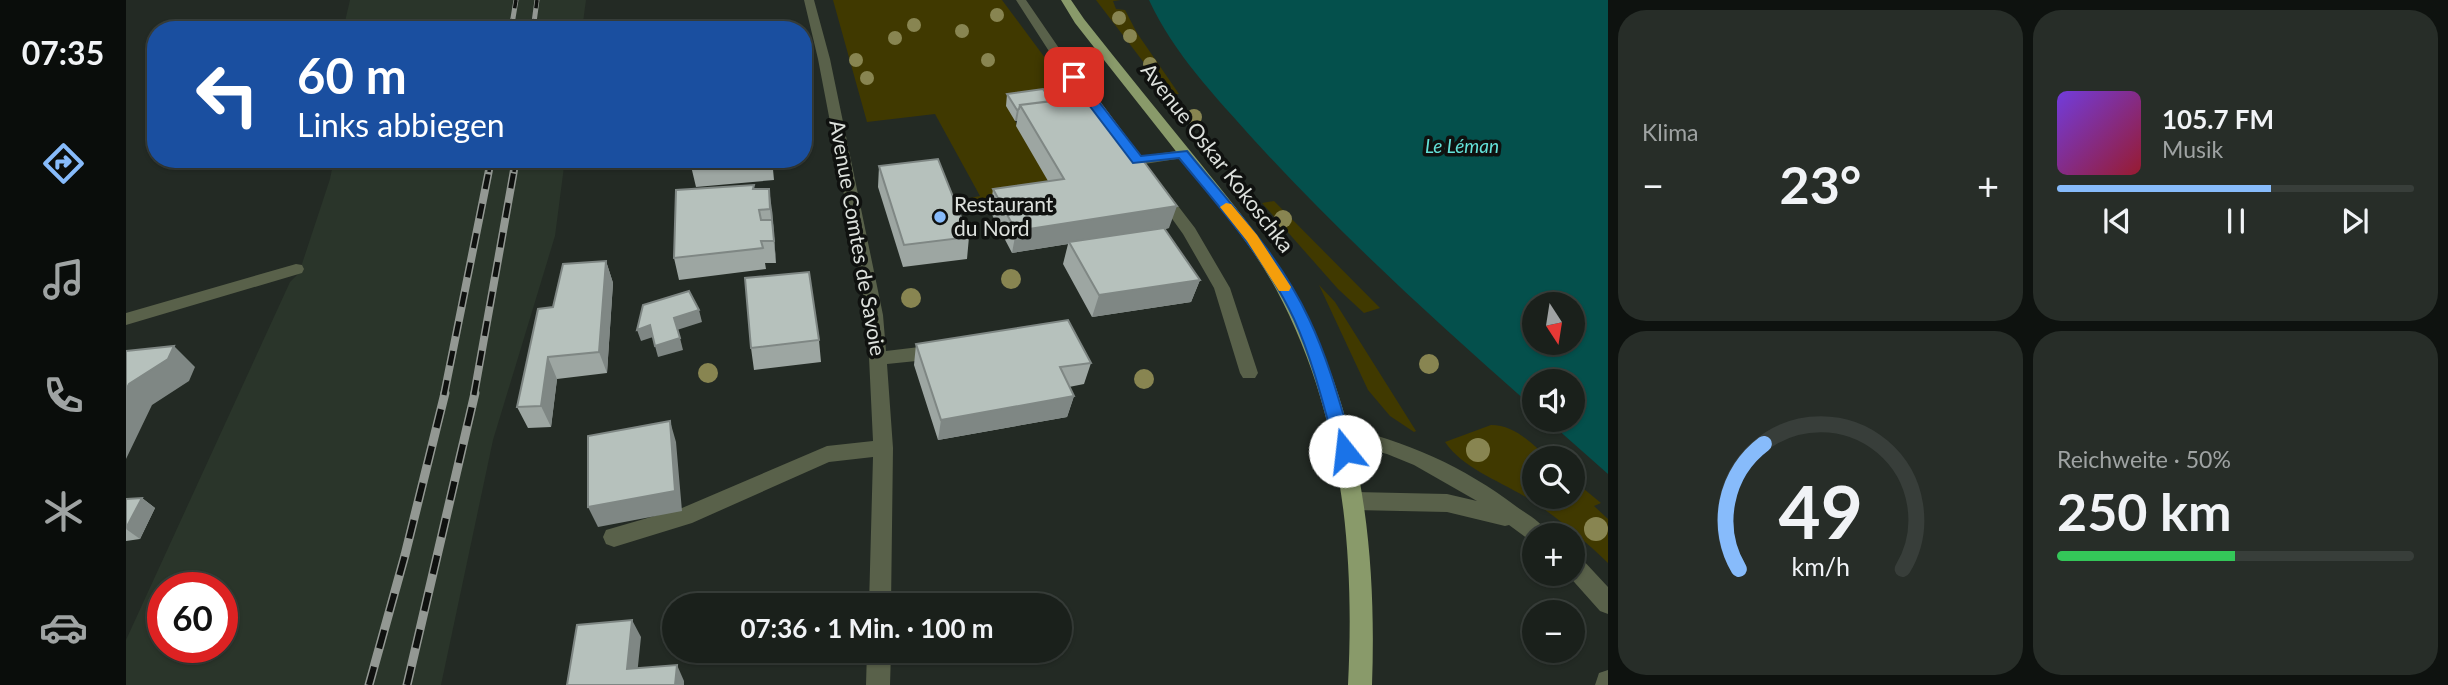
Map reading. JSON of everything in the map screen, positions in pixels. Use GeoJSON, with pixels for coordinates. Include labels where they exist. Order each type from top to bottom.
{"type":"FeatureCollection","features":[{"type":"Feature","properties":{"kind":"main road","name":"Avenue Oskar Kokoschka"},"geometry":{"type":"LineString","coordinates":[[1066,0],[1079,22],[1252,238],[1275,271],[1301,319],[1324,378],[1350,468],[1362,567],[1360,685]]}},
{"type":"Feature","properties":{"kind":"street","name":"Avenue Comtes de Savoie"},"geometry":{"type":"LineString","coordinates":[[809,0],[862,240],[875,315],[883,448],[880,593]]}},
{"type":"Feature","properties":{"kind":"street"},"geometry":{"type":"LineString","coordinates":[[1021,0],[1058,56],[1190,232],[1222,288],[1237,328],[1249,373]]}},
{"type":"Feature","properties":{"kind":"street"},"geometry":{"type":"LineString","coordinates":[[1138,161],[1183,154]]}},
{"type":"Feature","properties":{"kind":"street"},"geometry":{"type":"LineString","coordinates":[[126,319],[296,269]]}},
{"type":"Feature","properties":{"kind":"street"},"geometry":{"type":"LineString","coordinates":[[879,359],[958,348]]}},
{"type":"Feature","properties":{"kind":"street"},"geometry":{"type":"LineString","coordinates":[[1340,434],[1382,444],[1430,463],[1463,482],[1522,523]]}},
{"type":"Feature","properties":{"kind":"street"},"geometry":{"type":"LineString","coordinates":[[614,537],[685,516],[827,454],[883,448]]}},
{"type":"Feature","properties":{"kind":"street"},"geometry":{"type":"LineString","coordinates":[[1355,501],[1447,503],[1478,509],[1522,526]]}},
{"type":"Feature","properties":{"kind":"street"},"geometry":{"type":"LineString","coordinates":[[1585,578],[1608,603]]}},
{"type":"Feature","properties":{"kind":"street"},"geometry":{"type":"LineString","coordinates":[[878,685],[879,663]]}},
{"type":"Feature","properties":{"kind":"shaded area"},"geometry":{"type":"Polygon","coordinates":[[[350,0],[586,0],[583,21],[345,21],[350,0]]]}},
{"type":"Feature","properties":{"kind":"shaded area"},"geometry":{"type":"Polygon","coordinates":[[[833,0],[1002,0],[1074,97],[1041,101],[1015,121],[1059,200],[990,211],[969,198],[980,196],[935,114],[867,122],[833,0]]]}},
{"type":"Feature","properties":{"kind":"shaded area"},"geometry":{"type":"Polygon","coordinates":[[[1096,0],[1121,0],[1113,1],[1116,9],[1125,10],[1137,33],[1179,94],[1171,95],[1161,85],[1096,0]]]}},
{"type":"Feature","properties":{"kind":"shaded area"},"geometry":{"type":"Polygon","coordinates":[[[332,168],[564,168],[555,236],[493,440],[441,685],[126,685],[126,640],[147,594],[147,663],[238,663],[238,572],[157,572],[290,282],[299,273],[332,168]]]}},
{"type":"Feature","properties":{"kind":"shaded area"},"geometry":{"type":"Polygon","coordinates":[[[1274,201],[1380,308],[1364,313],[1338,289],[1262,203],[1274,201]]]}},
{"type":"Feature","properties":{"kind":"shaded area"},"geometry":{"type":"Polygon","coordinates":[[[1319,285],[1335,302],[1416,431],[1390,416],[1368,390],[1319,285]]]}},
{"type":"Feature","properties":{"kind":"shaded area"},"geometry":{"type":"Polygon","coordinates":[[[1491,425],[1515,431],[1535,446],[1522,446],[1522,495],[1481,473],[1461,459],[1445,442],[1491,425]]]}},
{"type":"Feature","properties":{"kind":"shaded area"},"geometry":{"type":"Polygon","coordinates":[[[1585,490],[1601,503],[1594,506],[1608,519],[1608,563],[1585,542],[1585,523],[1562,523],[1543,509],[1585,509],[1585,490]]]}},
{"type":"Feature","properties":{"kind":"water","name":"Le Léman"},"geometry":{"type":"Polygon","coordinates":[[[1149,0],[1608,0],[1608,474],[1585,454],[1585,446],[1576,446],[1561,432],[1585,432],[1585,369],[1522,369],[1522,397],[1391,278],[1287,176],[1196,74],[1170,38],[1149,0]]]}},
{"type":"Feature","properties":{"kind":"building"},"geometry":{"type":"Polygon","coordinates":[[[1043,89],[1051,101],[1020,105],[1017,110],[1007,94],[1043,89]]]}},
{"type":"Feature","properties":{"kind":"building"},"geometry":{"type":"Polygon","coordinates":[[[1095,96],[1177,206],[1016,231],[993,189],[1064,179],[1020,105],[1095,96]]]}},
{"type":"Feature","properties":{"kind":"building"},"geometry":{"type":"Polygon","coordinates":[[[938,159],[969,237],[904,245],[879,166],[938,159]]]}},
{"type":"Feature","properties":{"kind":"building"},"geometry":{"type":"Polygon","coordinates":[[[754,185],[753,189],[769,189],[770,209],[759,210],[761,220],[772,220],[774,241],[761,241],[763,248],[674,258],[676,190],[754,185]]]}},
{"type":"Feature","properties":{"kind":"building"},"geometry":{"type":"Polygon","coordinates":[[[1164,228],[1200,280],[1099,295],[1069,242],[1164,228]]]}},
{"type":"Feature","properties":{"kind":"building"},"geometry":{"type":"Polygon","coordinates":[[[606,261],[599,352],[548,357],[541,406],[517,407],[538,309],[553,307],[563,264],[606,261]]]}},
{"type":"Feature","properties":{"kind":"building"},"geometry":{"type":"Polygon","coordinates":[[[809,272],[819,340],[751,348],[745,278],[809,272]]]}},
{"type":"Feature","properties":{"kind":"building"},"geometry":{"type":"Polygon","coordinates":[[[689,291],[699,310],[674,318],[680,338],[655,346],[650,325],[637,330],[643,305],[689,291]]]}},
{"type":"Feature","properties":{"kind":"building"},"geometry":{"type":"Polygon","coordinates":[[[1068,320],[1091,363],[1060,367],[1074,396],[941,420],[916,344],[1068,320]]]}},
{"type":"Feature","properties":{"kind":"building"},"geometry":{"type":"Polygon","coordinates":[[[174,346],[168,359],[129,384],[126,390],[126,351],[174,346]]]}},
{"type":"Feature","properties":{"kind":"building"},"geometry":{"type":"Polygon","coordinates":[[[670,421],[675,491],[588,507],[588,436],[670,421]]]}},
{"type":"Feature","properties":{"kind":"building"},"geometry":{"type":"Polygon","coordinates":[[[142,498],[126,528],[126,499],[142,498]]]}},
{"type":"Feature","properties":{"kind":"building"},"geometry":{"type":"Polygon","coordinates":[[[632,620],[627,669],[677,665],[675,685],[567,685],[577,625],[632,620]]]}},
{"type":"Feature","properties":{"kind":"railway"},"geometry":{"type":"LineString","coordinates":[[512,21],[516,0]]}},
{"type":"Feature","properties":{"kind":"railway"},"geometry":{"type":"LineString","coordinates":[[534,21],[537,0]]}},
{"type":"Feature","properties":{"kind":"railway"},"geometry":{"type":"LineString","coordinates":[[489,172],[490,168]]}},
{"type":"Feature","properties":{"kind":"railway"},"geometry":{"type":"LineString","coordinates":[[514,172],[515,168]]}},
{"type":"Feature","properties":{"kind":"railway"},"geometry":{"type":"LineString","coordinates":[[444,395],[489,170]]}},
{"type":"Feature","properties":{"kind":"railway"},"geometry":{"type":"LineString","coordinates":[[474,395],[514,170]]}},
{"type":"Feature","properties":{"kind":"railway"},"geometry":{"type":"LineString","coordinates":[[369,685],[445,393]]}},
{"type":"Feature","properties":{"kind":"railway"},"geometry":{"type":"LineString","coordinates":[[407,685],[475,393]]}},
{"type":"Feature","properties":{"kind":"slow traffic"},"geometry":{"type":"LineString","coordinates":[[1226,207],[1252,238],[1284,287]]}},
{"type":"Feature","properties":{"kind":"place","name":"Restaurant du Nord"},"geometry":{"type":"Point","coordinates":[940,217]}},
{"type":"Feature","properties":{"kind":"route"},"geometry":{"type":"LineString","coordinates":[[1074,77],[1138,161],[1183,154],[1252,238],[1275,271],[1301,319],[1324,378],[1345,451]]}}]}
